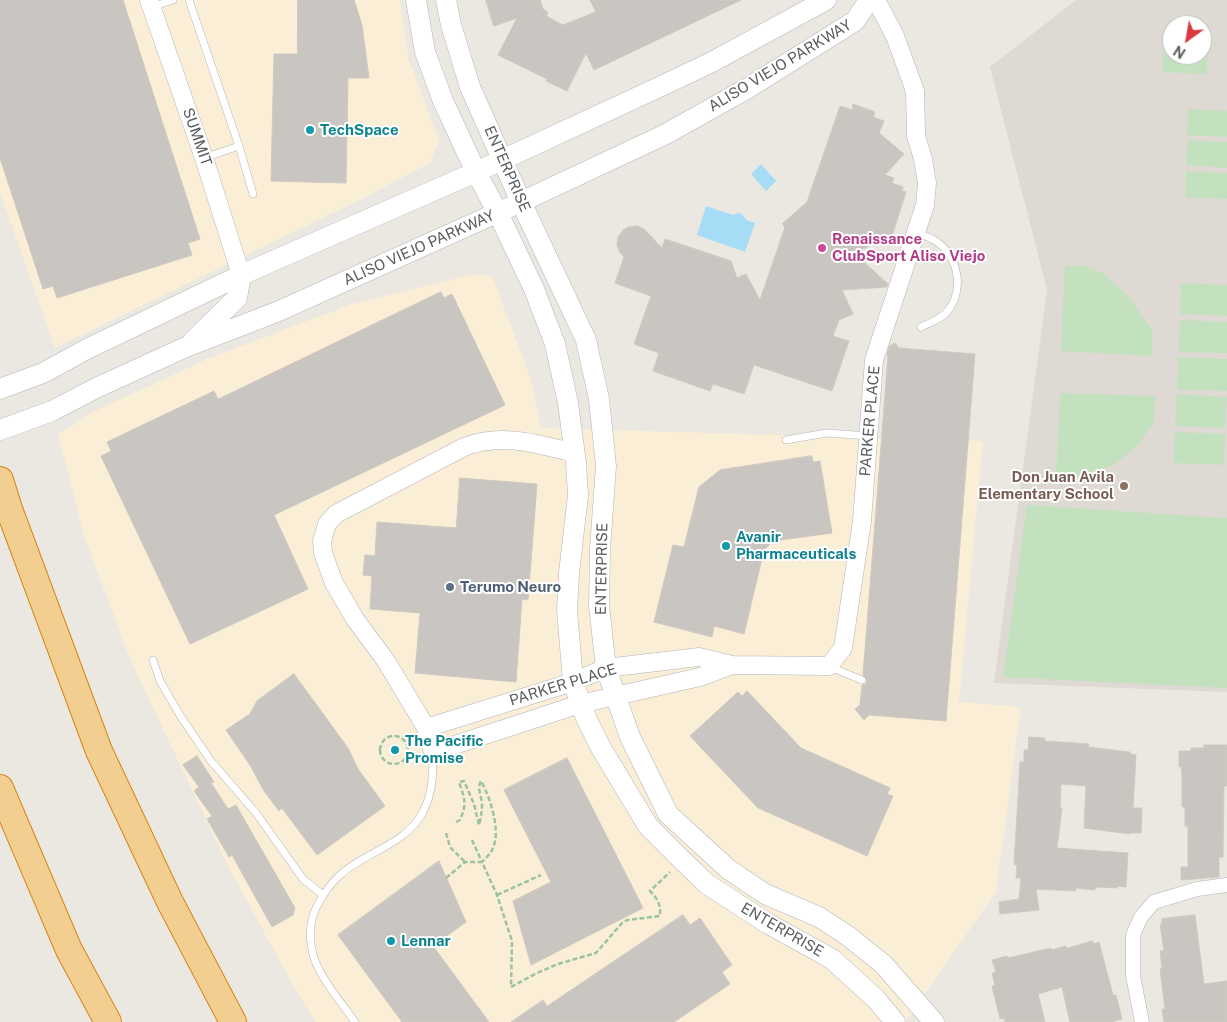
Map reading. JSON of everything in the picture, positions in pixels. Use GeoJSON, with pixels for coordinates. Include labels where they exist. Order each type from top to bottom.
{"type":"FeatureCollection","features":[{"type":"Feature","properties":{"kind":"highway"},"geometry":{"type":"LineString","coordinates":[[0,480],[9,510],[99,751],[170,902],[233,1022]]}},
{"type":"Feature","properties":{"kind":"highway"},"geometry":{"type":"LineString","coordinates":[[0,788],[69,950],[108,1022]]}},
{"type":"Feature","properties":{"kind":"main road","name":"ENTERPRISE"},"geometry":{"type":"LineString","coordinates":[[416,0],[425,52],[443,101],[534,289],[555,344],[568,403],[575,453],[578,496],[568,573],[567,610],[573,682],[580,704],[601,748],[648,826],[707,884],[767,923],[832,958],[876,1000],[895,1022]]}},
{"type":"Feature","properties":{"kind":"main road","name":"ENTERPRISE"},"geometry":{"type":"LineString","coordinates":[[446,0],[451,25],[470,87],[521,202],[586,340],[599,399],[606,466],[600,549],[600,606],[606,668],[630,737],[668,814],[728,869],[765,894],[819,917],[848,936],[883,964],[934,1022]]}},
{"type":"Feature","properties":{"kind":"main road"},"geometry":{"type":"LineString","coordinates":[[0,389],[43,373],[88,349],[242,275],[504,160],[710,63],[826,0]]}},
{"type":"Feature","properties":{"kind":"main road","name":"ALISO VIEJO PARKWAY"},"geometry":{"type":"LineString","coordinates":[[0,430],[52,411],[96,388],[186,347],[279,311],[521,202],[666,134],[748,88],[856,21],[869,0]]}},
{"type":"Feature","properties":{"kind":"main road"},"geometry":{"type":"LineString","coordinates":[[186,347],[233,304],[237,298],[242,275]]}},
{"type":"Feature","properties":{"kind":"street","name":"PARKER PLACE"},"geometry":{"type":"LineString","coordinates":[[426,728],[573,682],[606,668],[699,657],[732,664],[829,666],[843,648],[862,521],[874,360],[925,205],[927,183],[923,159],[916,136],[915,90],[895,36],[876,0]]}},
{"type":"Feature","properties":{"kind":"street","name":"SUMMIT"},"geometry":{"type":"LineString","coordinates":[[150,4],[204,158],[242,275]]}},
{"type":"Feature","properties":{"kind":"street"},"geometry":{"type":"LineString","coordinates":[[433,752],[426,728],[386,661],[355,619],[334,583],[323,553],[322,541],[327,524],[336,514],[478,441],[512,439],[575,453]]}},
{"type":"Feature","properties":{"kind":"street","name":"PARKER PLACE"},"geometry":{"type":"LineString","coordinates":[[433,752],[580,704],[700,677],[732,664]]}},
{"type":"Feature","properties":{"kind":"street"},"geometry":{"type":"LineString","coordinates":[[1142,1022],[1133,976],[1133,935],[1141,917],[1154,902],[1197,889],[1227,885]]}},
{"type":"Feature","properties":{"kind":"lane"},"geometry":{"type":"LineString","coordinates":[[150,4],[174,0]]}},
{"type":"Feature","properties":{"kind":"lane"},"geometry":{"type":"LineString","coordinates":[[189,0],[239,146],[253,194]]}},
{"type":"Feature","properties":{"kind":"lane"},"geometry":{"type":"LineString","coordinates":[[204,158],[239,146]]}},
{"type":"Feature","properties":{"kind":"lane"},"geometry":{"type":"LineString","coordinates":[[916,232],[934,239],[942,246],[956,267],[958,281],[956,295],[944,314],[921,327]]}},
{"type":"Feature","properties":{"kind":"lane"},"geometry":{"type":"LineString","coordinates":[[786,440],[827,433],[868,436]]}},
{"type":"Feature","properties":{"kind":"lane"},"geometry":{"type":"LineString","coordinates":[[153,660],[164,688],[211,761],[256,813],[303,879],[323,895]]}},
{"type":"Feature","properties":{"kind":"lane"},"geometry":{"type":"LineString","coordinates":[[829,666],[862,680]]}},
{"type":"Feature","properties":{"kind":"lane"},"geometry":{"type":"LineString","coordinates":[[355,1022],[330,987],[314,959],[310,934],[313,914],[323,895],[340,875],[405,834],[422,812],[433,782],[433,752]]}},
{"type":"Feature","properties":{"kind":"path"},"geometry":{"type":"LineString","coordinates":[[400,738],[402,732]]}},
{"type":"Feature","properties":{"kind":"path"},"geometry":{"type":"LineString","coordinates":[[391,737],[400,738],[404,741],[407,748],[406,757],[400,763],[386,762],[380,750],[384,741],[391,737]]}},
{"type":"Feature","properties":{"kind":"path"},"geometry":{"type":"LineString","coordinates":[[406,757],[411,761]]}},
{"type":"Feature","properties":{"kind":"path"},"geometry":{"type":"LineString","coordinates":[[446,878],[465,862],[482,862],[493,849],[496,835],[493,811],[481,781],[479,786],[482,816],[479,825],[474,804],[464,782],[459,782],[464,794],[465,809],[460,820],[456,822]]}},
{"type":"Feature","properties":{"kind":"path"},"geometry":{"type":"LineString","coordinates":[[446,833],[450,847],[465,862]]}},
{"type":"Feature","properties":{"kind":"path"},"geometry":{"type":"LineString","coordinates":[[472,840],[498,895],[512,940],[511,987],[558,964],[596,953],[622,923],[627,920],[660,916],[658,898],[650,891],[672,870]]}},
{"type":"Feature","properties":{"kind":"path"},"geometry":{"type":"LineString","coordinates":[[498,895],[541,875]]}},
{"type":"Feature","properties":{"kind":"shaded area"},"geometry":{"type":"Polygon","coordinates":[[[0,0],[400,0],[409,60],[439,141],[430,163],[366,197],[55,348],[0,192],[0,0]]]}},
{"type":"Feature","properties":{"kind":"shaded area","name":"Don Juan Avila Elementary School"},"geometry":{"type":"Polygon","coordinates":[[[1076,0],[1227,0],[1227,692],[994,683],[1047,290],[990,67],[1076,0]]]}},
{"type":"Feature","properties":{"kind":"shaded area"},"geometry":{"type":"Polygon","coordinates":[[[469,275],[492,275],[532,382],[541,428],[983,441],[959,702],[1021,707],[996,892],[905,1022],[316,1022],[299,996],[227,864],[130,659],[83,533],[58,434],[91,413],[207,359],[352,304],[469,275]]]}},
{"type":"Feature","properties":{"kind":"green space"},"geometry":{"type":"Polygon","coordinates":[[[1162,65],[1207,65],[1207,74],[1162,72],[1162,65]]]}},
{"type":"Feature","properties":{"kind":"green space"},"geometry":{"type":"Polygon","coordinates":[[[1188,109],[1227,111],[1227,137],[1187,135],[1188,109]]]}},
{"type":"Feature","properties":{"kind":"green space"},"geometry":{"type":"Polygon","coordinates":[[[1187,140],[1227,142],[1227,168],[1186,165],[1187,140]]]}},
{"type":"Feature","properties":{"kind":"green space"},"geometry":{"type":"Polygon","coordinates":[[[1186,171],[1227,173],[1227,199],[1185,197],[1186,171]]]}},
{"type":"Feature","properties":{"kind":"green space"},"geometry":{"type":"Polygon","coordinates":[[[1065,265],[1084,266],[1104,274],[1129,297],[1152,330],[1152,356],[1061,351],[1065,265]]]}},
{"type":"Feature","properties":{"kind":"green space"},"geometry":{"type":"Polygon","coordinates":[[[1181,283],[1227,285],[1227,316],[1180,314],[1181,283]]]}},
{"type":"Feature","properties":{"kind":"green space"},"geometry":{"type":"Polygon","coordinates":[[[1180,320],[1227,322],[1227,353],[1179,352],[1180,320]]]}},
{"type":"Feature","properties":{"kind":"green space"},"geometry":{"type":"Polygon","coordinates":[[[1178,357],[1227,359],[1227,391],[1177,389],[1178,357]]]}},
{"type":"Feature","properties":{"kind":"green space"},"geometry":{"type":"Polygon","coordinates":[[[1060,393],[1155,396],[1154,421],[1139,444],[1114,465],[1082,475],[1056,476],[1060,393]]]}},
{"type":"Feature","properties":{"kind":"green space"},"geometry":{"type":"Polygon","coordinates":[[[1177,394],[1227,397],[1225,428],[1175,426],[1177,394]]]}},
{"type":"Feature","properties":{"kind":"green space"},"geometry":{"type":"Polygon","coordinates":[[[1175,432],[1225,434],[1224,465],[1174,463],[1175,432]]]}},
{"type":"Feature","properties":{"kind":"green space"},"geometry":{"type":"Polygon","coordinates":[[[1027,505],[1227,518],[1227,688],[1003,677],[1027,505]]]}},
{"type":"Feature","properties":{"kind":"water"},"geometry":{"type":"Polygon","coordinates":[[[761,164],[776,181],[766,191],[751,174],[761,164]]]}},
{"type":"Feature","properties":{"kind":"water"},"geometry":{"type":"Polygon","coordinates":[[[706,206],[733,215],[742,214],[746,220],[755,223],[745,252],[697,235],[706,206]]]}},
{"type":"Feature","properties":{"kind":"building"},"geometry":{"type":"Polygon","coordinates":[[[0,0],[123,0],[200,239],[188,243],[192,255],[57,298],[53,286],[43,289],[0,158],[0,0]]]}},
{"type":"Feature","properties":{"kind":"building","name":"TechSpace"},"geometry":{"type":"Polygon","coordinates":[[[298,0],[354,0],[362,25],[369,78],[348,78],[346,183],[271,181],[274,54],[297,54],[298,0]]]}},
{"type":"Feature","properties":{"kind":"building"},"geometry":{"type":"Polygon","coordinates":[[[486,0],[540,0],[543,9],[548,12],[546,16],[563,25],[596,12],[590,0],[741,0],[594,70],[586,53],[567,91],[498,55],[517,18],[494,26],[486,0]]]}},
{"type":"Feature","properties":{"kind":"building","name":"Renaissance ClubSport Aliso Viejo"},"geometry":{"type":"Polygon","coordinates":[[[853,104],[875,112],[873,117],[884,121],[879,133],[904,154],[885,175],[894,178],[892,183],[903,187],[902,191],[906,192],[892,236],[854,253],[888,284],[887,287],[842,290],[853,314],[839,320],[833,336],[849,341],[832,391],[754,365],[744,394],[713,384],[710,391],[653,371],[659,353],[634,344],[651,296],[615,283],[624,257],[619,251],[617,244],[618,237],[623,230],[637,226],[644,229],[662,248],[665,239],[731,261],[737,278],[746,274],[760,300],[785,227],[782,224],[807,202],[840,106],[852,110],[853,104]]]}},
{"type":"Feature","properties":{"kind":"building"},"geometry":{"type":"Polygon","coordinates":[[[441,292],[444,298],[452,294],[505,405],[274,515],[308,589],[190,644],[101,456],[111,451],[107,442],[214,391],[218,399],[441,292]]]}},
{"type":"Feature","properties":{"kind":"building"},"geometry":{"type":"Polygon","coordinates":[[[895,343],[899,348],[975,354],[946,721],[869,715],[864,720],[855,709],[860,705],[862,685],[866,684],[867,680],[863,675],[887,355],[889,347],[895,343]]]}},
{"type":"Feature","properties":{"kind":"building","name":"Avanir Pharmaceuticals"},"geometry":{"type":"Polygon","coordinates":[[[812,456],[813,462],[820,461],[832,533],[773,541],[764,550],[744,634],[714,626],[712,637],[654,622],[673,545],[684,547],[699,487],[720,470],[812,456]]]}},
{"type":"Feature","properties":{"kind":"building","name":"Terumo Neuro"},"geometry":{"type":"Polygon","coordinates":[[[460,478],[537,484],[528,600],[522,599],[516,682],[415,673],[420,613],[370,609],[372,576],[363,575],[365,555],[375,556],[377,522],[456,528],[460,478]]]}},
{"type":"Feature","properties":{"kind":"building"},"geometry":{"type":"Polygon","coordinates":[[[294,674],[348,748],[358,769],[385,806],[317,855],[282,808],[279,811],[264,791],[250,765],[226,730],[250,714],[257,701],[294,674]]]}},
{"type":"Feature","properties":{"kind":"building"},"geometry":{"type":"Polygon","coordinates":[[[747,691],[801,748],[890,788],[887,794],[893,796],[867,856],[758,808],[690,736],[738,692],[742,696],[747,691]]]}},
{"type":"Feature","properties":{"kind":"building"},"geometry":{"type":"Polygon","coordinates":[[[1029,737],[1045,738],[1044,741],[1089,744],[1088,747],[1130,752],[1130,754],[1136,755],[1133,808],[1142,808],[1141,833],[1130,834],[1084,828],[1086,786],[1061,784],[1060,808],[1062,808],[1057,848],[1128,853],[1126,887],[1095,887],[1095,890],[1076,888],[1076,891],[1036,889],[1039,910],[1000,914],[999,902],[1019,899],[1021,878],[1016,878],[1017,865],[1014,864],[1020,762],[1024,762],[1024,750],[1028,750],[1029,737]]]}},
{"type":"Feature","properties":{"kind":"building"},"geometry":{"type":"Polygon","coordinates":[[[1204,745],[1227,745],[1227,786],[1224,786],[1223,857],[1219,857],[1219,877],[1181,880],[1181,867],[1188,867],[1188,826],[1185,826],[1185,807],[1182,807],[1182,775],[1181,767],[1179,767],[1179,751],[1191,751],[1191,748],[1204,748],[1204,745]]]}},
{"type":"Feature","properties":{"kind":"building"},"geometry":{"type":"Polygon","coordinates":[[[197,756],[214,782],[211,783],[228,809],[236,805],[295,908],[293,915],[272,927],[232,855],[229,857],[207,819],[212,816],[194,791],[199,787],[183,765],[197,756]]]}},
{"type":"Feature","properties":{"kind":"building"},"geometry":{"type":"Polygon","coordinates":[[[567,758],[643,908],[531,965],[513,901],[551,882],[504,790],[567,758]]]}},
{"type":"Feature","properties":{"kind":"building","name":"Lennar"},"geometry":{"type":"Polygon","coordinates":[[[439,861],[466,922],[433,946],[489,1022],[402,1022],[338,935],[439,861]]]}},
{"type":"Feature","properties":{"kind":"building"},"geometry":{"type":"Polygon","coordinates":[[[683,915],[690,925],[700,918],[732,965],[722,972],[730,984],[674,1022],[511,1022],[543,1000],[547,1006],[683,915]]]}},
{"type":"Feature","properties":{"kind":"building"},"geometry":{"type":"Polygon","coordinates":[[[1195,915],[1204,984],[1227,981],[1227,1022],[1164,1022],[1162,1009],[1165,1009],[1160,969],[1162,968],[1160,951],[1164,951],[1160,924],[1162,924],[1162,919],[1195,915]]]}},
{"type":"Feature","properties":{"kind":"building"},"geometry":{"type":"Polygon","coordinates":[[[1093,941],[1094,944],[1099,942],[1113,995],[1116,995],[1122,1019],[1111,1022],[1070,1022],[1062,987],[1038,994],[1045,1022],[1005,1022],[1004,1018],[1000,1019],[992,986],[995,985],[992,973],[996,972],[992,960],[1051,948],[1052,950],[1066,946],[1067,948],[1093,941]]]}},
{"type":"Feature","properties":{"kind":"place","name":"TechSpace"},"geometry":{"type":"Point","coordinates":[310,130]}},
{"type":"Feature","properties":{"kind":"place","name":"Renaissance ClubSport Aliso Viejo"},"geometry":{"type":"Point","coordinates":[822,248]}},
{"type":"Feature","properties":{"kind":"place","name":"Don Juan Avila Elementary School"},"geometry":{"type":"Point","coordinates":[1124,486]}},
{"type":"Feature","properties":{"kind":"place","name":"Avanir Pharmaceuticals"},"geometry":{"type":"Point","coordinates":[726,546]}},
{"type":"Feature","properties":{"kind":"place","name":"Terumo Neuro"},"geometry":{"type":"Point","coordinates":[450,587]}},
{"type":"Feature","properties":{"kind":"place","name":"The Pacific Promise"},"geometry":{"type":"Point","coordinates":[395,750]}},
{"type":"Feature","properties":{"kind":"place","name":"Lennar"},"geometry":{"type":"Point","coordinates":[391,941]}}]}
